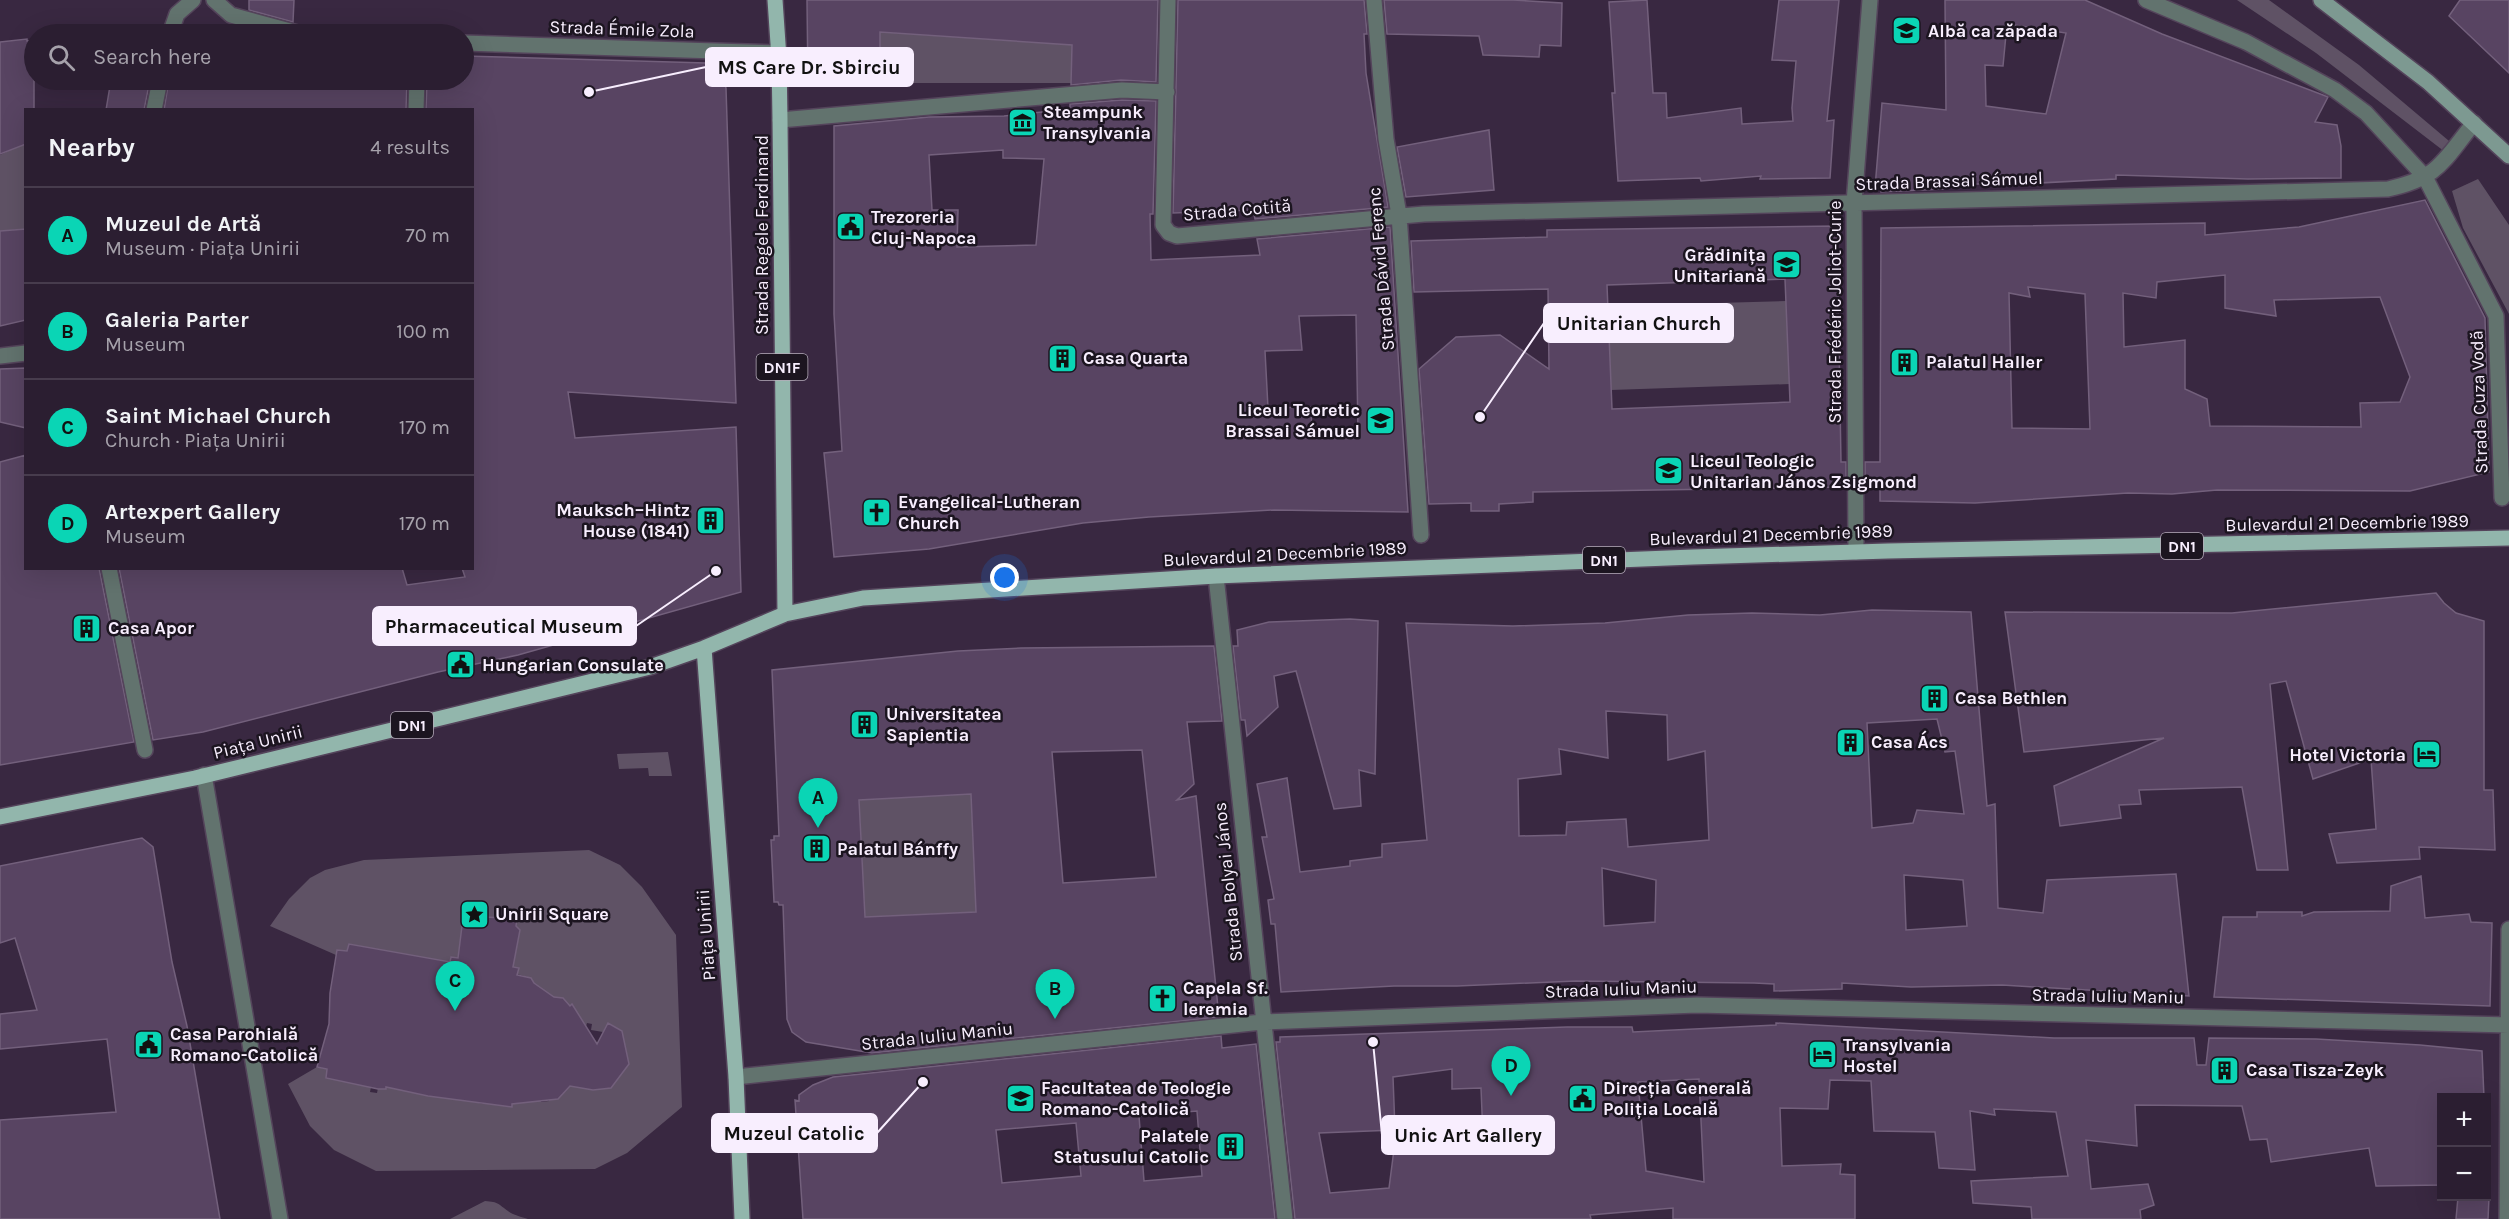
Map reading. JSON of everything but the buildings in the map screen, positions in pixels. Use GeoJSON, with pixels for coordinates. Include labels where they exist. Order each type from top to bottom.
{"type":"FeatureCollection","features":[{"type":"Feature","properties":{"kind":"main road","name":"Strada Regele Ferdinand"},"geometry":{"type":"LineString","coordinates":[[775,0],[779,52],[785,614]]}},
{"type":"Feature","properties":{"kind":"main road"},"geometry":{"type":"LineString","coordinates":[[2321,0],[2428,82],[2509,156]]}},
{"type":"Feature","properties":{"kind":"main road","name":"Bulevardul 21 Decembrie 1989"},"geometry":{"type":"LineString","coordinates":[[785,614],[863,598],[1216,576],[1856,552],[2509,538]]}},
{"type":"Feature","properties":{"kind":"main road","name":"Piața Unirii"},"geometry":{"type":"LineString","coordinates":[[199,777],[650,667],[704,648],[785,614]]}},
{"type":"Feature","properties":{"kind":"main road","name":"Piața Unirii"},"geometry":{"type":"LineString","coordinates":[[704,648],[736,1077],[742,1219]]}},
{"type":"Feature","properties":{"kind":"main road","name":"DN1"},"geometry":{"type":"LineString","coordinates":[[0,817],[199,777]]}},
{"type":"Feature","properties":{"kind":"street"},"geometry":{"type":"LineString","coordinates":[[174,24],[177,14],[193,0]]}},
{"type":"Feature","properties":{"kind":"street"},"geometry":{"type":"LineString","coordinates":[[214,0],[231,15],[264,24]]}},
{"type":"Feature","properties":{"kind":"street","name":"Strada Cotită"},"geometry":{"type":"LineString","coordinates":[[1168,0],[1163,225],[1169,232],[1177,236],[1399,215]]}},
{"type":"Feature","properties":{"kind":"street","name":"Strada Dávid Ferenc"},"geometry":{"type":"LineString","coordinates":[[1374,0],[1386,139],[1399,215],[1421,535]]}},
{"type":"Feature","properties":{"kind":"street","name":"Strada Frédéric Joliot-Curie"},"geometry":{"type":"LineString","coordinates":[[1856,552],[1854,203],[1870,0]]}},
{"type":"Feature","properties":{"kind":"street","name":"Strada Cuza Vodă"},"geometry":{"type":"LineString","coordinates":[[2146,0],[2246,42],[2335,90],[2366,113],[2425,177],[2496,316],[2502,498]]}},
{"type":"Feature","properties":{"kind":"street","name":"Strada Émile Zola"},"geometry":{"type":"LineString","coordinates":[[474,44],[779,52]]}},
{"type":"Feature","properties":{"kind":"street"},"geometry":{"type":"LineString","coordinates":[[154,108],[158,90]]}},
{"type":"Feature","properties":{"kind":"street"},"geometry":{"type":"LineString","coordinates":[[416,108],[417,90]]}},
{"type":"Feature","properties":{"kind":"street"},"geometry":{"type":"LineString","coordinates":[[780,120],[1122,90],[1167,92]]}},
{"type":"Feature","properties":{"kind":"street","name":"Strada Brassai Sámuel"},"geometry":{"type":"LineString","coordinates":[[1399,215],[2388,189],[2411,184],[2437,170],[2474,123]]}},
{"type":"Feature","properties":{"kind":"street"},"geometry":{"type":"LineString","coordinates":[[0,356],[24,353]]}},
{"type":"Feature","properties":{"kind":"street"},"geometry":{"type":"LineString","coordinates":[[109,570],[145,750]]}},
{"type":"Feature","properties":{"kind":"street","name":"Strada Bolyai János"},"geometry":{"type":"LineString","coordinates":[[1216,576],[1262,1022],[1285,1219]]}},
{"type":"Feature","properties":{"kind":"street","name":"Piața Unirii"},"geometry":{"type":"LineString","coordinates":[[199,777],[280,1219]]}},
{"type":"Feature","properties":{"kind":"street"},"geometry":{"type":"LineString","coordinates":[[2507,1219],[2509,929]]}},
{"type":"Feature","properties":{"kind":"street","name":"Strada Iuliu Maniu"},"geometry":{"type":"LineString","coordinates":[[736,1077],[1262,1022],[1697,1005],[2509,1025]]}},
{"type":"Feature","properties":{"kind":"shaded area"},"geometry":{"type":"Polygon","coordinates":[[[2237,0],[2269,0],[2359,65],[2455,146],[2449,155],[2316,53],[2237,0]]]}},
{"type":"Feature","properties":{"kind":"shaded area"},"geometry":{"type":"Polygon","coordinates":[[[880,32],[1072,45],[1071,83],[880,83],[880,32]]]}},
{"type":"Feature","properties":{"kind":"shaded area"},"geometry":{"type":"Polygon","coordinates":[[[24,135],[24,229],[0,231],[0,155],[8,151],[6,136],[24,135]]]}},
{"type":"Feature","properties":{"kind":"shaded area"},"geometry":{"type":"Polygon","coordinates":[[[2478,179],[2509,225],[2509,314],[2463,228],[2452,191],[2478,179]]]}},
{"type":"Feature","properties":{"kind":"shaded area"},"geometry":{"type":"Polygon","coordinates":[[[1786,301],[1790,384],[1611,390],[1608,306],[1786,301]]]}},
{"type":"Feature","properties":{"kind":"shaded area"},"geometry":{"type":"Polygon","coordinates":[[[668,752],[672,776],[649,776],[648,768],[619,769],[617,754],[668,752]]]}},
{"type":"Feature","properties":{"kind":"shaded area"},"geometry":{"type":"Polygon","coordinates":[[[971,794],[976,912],[865,917],[859,800],[971,794]]]}},
{"type":"Feature","properties":{"kind":"shaded area"},"geometry":{"type":"Polygon","coordinates":[[[589,850],[620,865],[642,887],[676,935],[682,1107],[627,1153],[595,1169],[376,1171],[334,1150],[310,1126],[288,1084],[317,1067],[327,1069],[326,1078],[372,1082],[370,1092],[377,1093],[378,1088],[386,1089],[387,1082],[479,1096],[479,1103],[484,1104],[486,1098],[519,1096],[519,1103],[526,1103],[527,1095],[540,1096],[541,1102],[549,1101],[549,1095],[556,1091],[562,1095],[564,1092],[559,1083],[604,1089],[602,1079],[620,1075],[624,1070],[613,1026],[608,1023],[603,1032],[591,1030],[592,1024],[587,1023],[585,1030],[573,1005],[542,996],[531,978],[517,974],[518,968],[513,967],[520,930],[516,926],[516,919],[507,918],[507,923],[479,920],[479,913],[471,912],[470,919],[463,918],[459,958],[451,957],[450,963],[349,944],[347,951],[337,950],[336,955],[270,926],[289,899],[310,878],[325,870],[364,860],[589,850]]]}},
{"type":"Feature","properties":{"kind":"shaded area"},"geometry":{"type":"Polygon","coordinates":[[[485,1201],[496,1203],[512,1214],[528,1219],[450,1219],[485,1201]]]}},
{"type":"Feature","properties":{"kind":"place","name":"Albă ca zăpada"},"geometry":{"type":"Point","coordinates":[1907,31]}},
{"type":"Feature","properties":{"kind":"place","name":"MS Care Dr. Sbirciu"},"geometry":{"type":"Point","coordinates":[589,92]}},
{"type":"Feature","properties":{"kind":"place","name":"Steampunk Transylvania"},"geometry":{"type":"Point","coordinates":[1022,122]}},
{"type":"Feature","properties":{"kind":"place","name":"Trezoreria Cluj-Napoca"},"geometry":{"type":"Point","coordinates":[850,227]}},
{"type":"Feature","properties":{"kind":"place","name":"Grădinița Unitariană"},"geometry":{"type":"Point","coordinates":[1787,265]}},
{"type":"Feature","properties":{"kind":"place","name":"Casa Quarta"},"geometry":{"type":"Point","coordinates":[1062,358]}},
{"type":"Feature","properties":{"kind":"place","name":"Palatul Haller"},"geometry":{"type":"Point","coordinates":[1905,362]}},
{"type":"Feature","properties":{"kind":"place","name":"Unitarian Church"},"geometry":{"type":"Point","coordinates":[1480,417]}},
{"type":"Feature","properties":{"kind":"place","name":"Liceul Teoretic Brassai Sámuel"},"geometry":{"type":"Point","coordinates":[1381,420]}},
{"type":"Feature","properties":{"kind":"place","name":"Liceul Teologic Unitarian János Zsigmond"},"geometry":{"type":"Point","coordinates":[1669,471]}},
{"type":"Feature","properties":{"kind":"place","name":"Evangelical-Lutheran Church"},"geometry":{"type":"Point","coordinates":[877,512]}},
{"type":"Feature","properties":{"kind":"place","name":"Mauksch–Hintz House (1841)"},"geometry":{"type":"Point","coordinates":[711,520]}},
{"type":"Feature","properties":{"kind":"place","name":"Pharmaceutical Museum"},"geometry":{"type":"Point","coordinates":[716,571]}},
{"type":"Feature","properties":{"kind":"place","name":"Casa Apor"},"geometry":{"type":"Point","coordinates":[87,628]}},
{"type":"Feature","properties":{"kind":"place","name":"Hungarian Consulate"},"geometry":{"type":"Point","coordinates":[461,665]}},
{"type":"Feature","properties":{"kind":"place","name":"Casa Bethlen"},"geometry":{"type":"Point","coordinates":[1934,698]}},
{"type":"Feature","properties":{"kind":"place","name":"Universitatea Sapientia"},"geometry":{"type":"Point","coordinates":[865,724]}},
{"type":"Feature","properties":{"kind":"place","name":"Casa Ács"},"geometry":{"type":"Point","coordinates":[1850,742]}},
{"type":"Feature","properties":{"kind":"place","name":"Hotel Victoria"},"geometry":{"type":"Point","coordinates":[2427,755]}},
{"type":"Feature","properties":{"kind":"place","name":"Muzeul de Artă"},"geometry":{"type":"Point","coordinates":[818,828]}},
{"type":"Feature","properties":{"kind":"place","name":"Palatul Bánffy"},"geometry":{"type":"Point","coordinates":[816,849]}},
{"type":"Feature","properties":{"kind":"place","name":"Unirii Square"},"geometry":{"type":"Point","coordinates":[474,914]}},
{"type":"Feature","properties":{"kind":"place","name":"Capela Sf. Ieremia"},"geometry":{"type":"Point","coordinates":[1162,998]}},
{"type":"Feature","properties":{"kind":"place","name":"Saint Michael Church"},"geometry":{"type":"Point","coordinates":[455,1011]}},
{"type":"Feature","properties":{"kind":"place","name":"Galeria Parter"},"geometry":{"type":"Point","coordinates":[1055,1019]}},
{"type":"Feature","properties":{"kind":"place","name":"Unic Art Gallery"},"geometry":{"type":"Point","coordinates":[1373,1042]}},
{"type":"Feature","properties":{"kind":"place","name":"Casa Parohială Romano-Catolică"},"geometry":{"type":"Point","coordinates":[149,1044]}},
{"type":"Feature","properties":{"kind":"place","name":"Transylvania Hostel"},"geometry":{"type":"Point","coordinates":[1822,1055]}},
{"type":"Feature","properties":{"kind":"place","name":"Casa Tisza-Zeyk"},"geometry":{"type":"Point","coordinates":[2225,1070]}},
{"type":"Feature","properties":{"kind":"place","name":"Muzeul Catolic"},"geometry":{"type":"Point","coordinates":[923,1082]}},
{"type":"Feature","properties":{"kind":"place","name":"Artexpert Gallery"},"geometry":{"type":"Point","coordinates":[1511,1096]}},
{"type":"Feature","properties":{"kind":"place","name":"Facultatea de Teologie Romano-Catolică"},"geometry":{"type":"Point","coordinates":[1020,1098]}},
{"type":"Feature","properties":{"kind":"place","name":"Direcția Generală Poliția Locală"},"geometry":{"type":"Point","coordinates":[1582,1098]}},
{"type":"Feature","properties":{"kind":"place","name":"Palatele Statusului Catolic"},"geometry":{"type":"Point","coordinates":[1230,1146]}}]}
